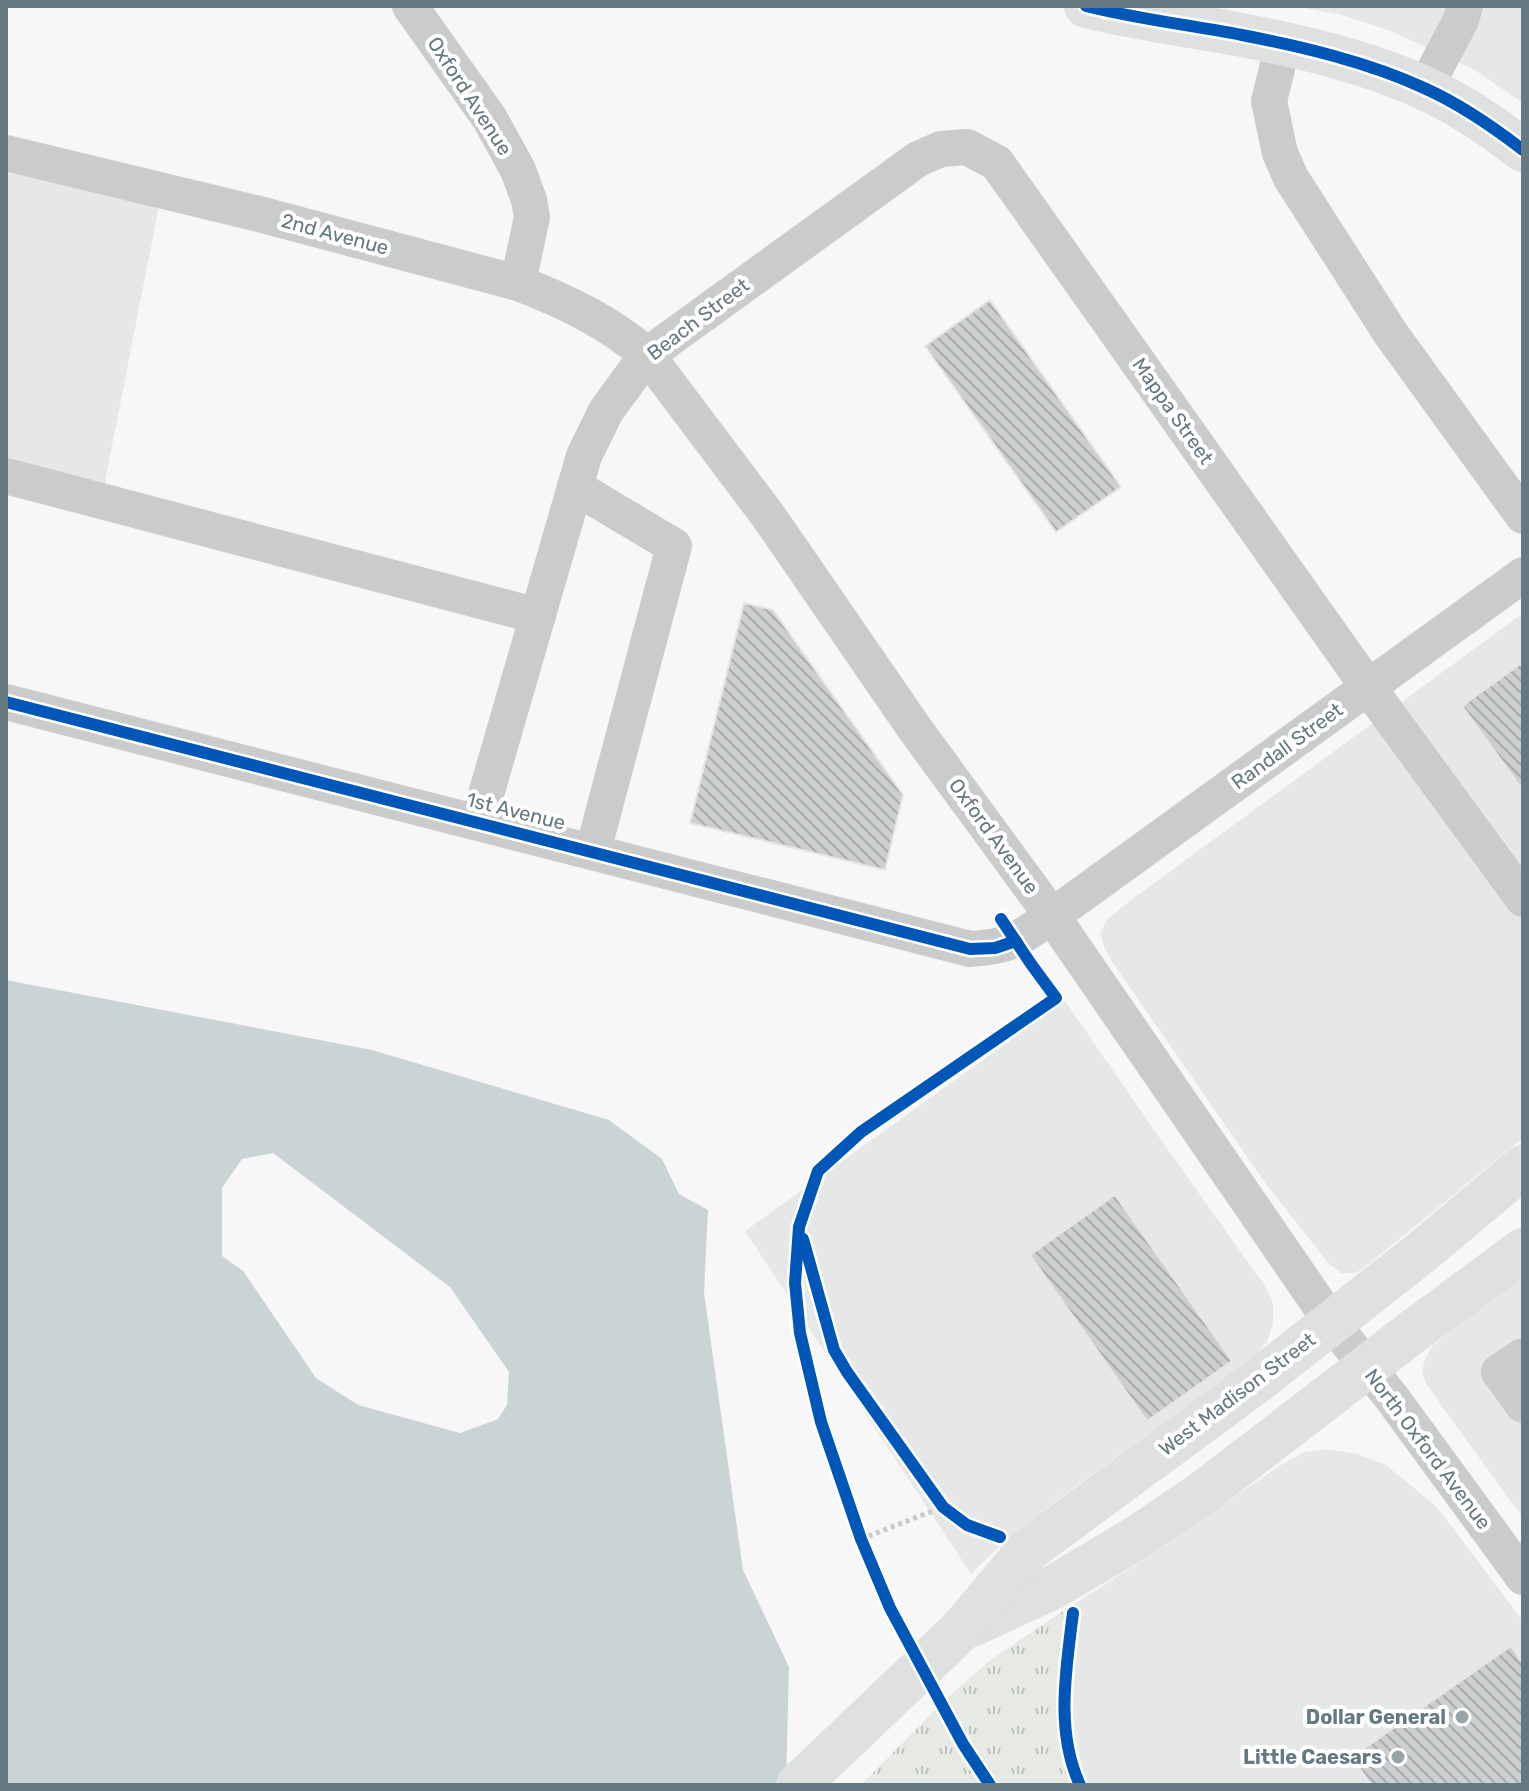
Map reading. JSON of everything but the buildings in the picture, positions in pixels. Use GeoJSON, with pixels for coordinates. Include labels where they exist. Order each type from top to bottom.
{"type":"FeatureCollection","features":[{"type":"Feature","properties":{"kind":"main road"},"geometry":{"type":"LineString","coordinates":[[1088,7],[1283,44],[1348,60],[1425,88],[1488,123],[1523,150]]}},
{"type":"Feature","properties":{"kind":"main road","name":"West Madison Street"},"geometry":{"type":"LineString","coordinates":[[798,1785],[961,1630],[1028,1550],[1256,1382],[1423,1251],[1523,1167]]}},
{"type":"Feature","properties":{"kind":"main road","name":"West Madison Street"},"geometry":{"type":"LineString","coordinates":[[961,1630],[1052,1588],[1136,1538],[1204,1492],[1523,1250]]}},
{"type":"Feature","properties":{"kind":"street","name":"Oxford Avenue"},"geometry":{"type":"LineString","coordinates":[[410,6],[490,119],[518,170],[532,217],[518,283]]}},
{"type":"Feature","properties":{"kind":"street"},"geometry":{"type":"LineString","coordinates":[[1425,88],[1461,20],[1465,6]]}},
{"type":"Feature","properties":{"kind":"street"},"geometry":{"type":"LineString","coordinates":[[1283,44],[1269,101],[1280,153],[1291,178],[1391,334],[1523,516]]}},
{"type":"Feature","properties":{"kind":"street","name":"Beach Street"},"geometry":{"type":"LineString","coordinates":[[478,822],[584,456],[606,411],[647,355],[918,159],[941,149],[967,147]]}},
{"type":"Feature","properties":{"kind":"street","name":"Mappa Street"},"geometry":{"type":"LineString","coordinates":[[967,147],[997,163],[1368,687],[1523,899]]}},
{"type":"Feature","properties":{"kind":"street","name":"2nd Avenue"},"geometry":{"type":"LineString","coordinates":[[6,153],[259,214],[518,283],[588,313],[626,336],[647,355]]}},
{"type":"Feature","properties":{"kind":"street","name":"Oxford Avenue"},"geometry":{"type":"LineString","coordinates":[[647,355],[769,517],[915,729],[1052,916],[1332,1323]]}},
{"type":"Feature","properties":{"kind":"street"},"geometry":{"type":"LineString","coordinates":[[6,476],[538,616]]}},
{"type":"Feature","properties":{"kind":"street"},"geometry":{"type":"LineString","coordinates":[[575,487],[674,546],[593,851]]}},
{"type":"Feature","properties":{"kind":"street","name":"Randall Street"},"geometry":{"type":"LineString","coordinates":[[1052,916],[1523,575]]}},
{"type":"Feature","properties":{"kind":"street","name":"1st Avenue"},"geometry":{"type":"LineString","coordinates":[[6,702],[970,949],[995,948],[1016,941],[1052,916]]}},
{"type":"Feature","properties":{"kind":"street","name":"North Oxford Avenue"},"geometry":{"type":"LineString","coordinates":[[1332,1323],[1432,1452],[1510,1532],[1523,1577]]}},
{"type":"Feature","properties":{"kind":"street"},"geometry":{"type":"LineString","coordinates":[[1523,1356],[1499,1372],[1523,1405]]}},
{"type":"Feature","properties":{"kind":"path"},"geometry":{"type":"LineString","coordinates":[[935,1494],[943,1507],[955,1516]]}},
{"type":"Feature","properties":{"kind":"path"},"geometry":{"type":"LineString","coordinates":[[861,1539],[943,1507]]}},
{"type":"Feature","properties":{"kind":"path"},"geometry":{"type":"LineString","coordinates":[[856,1524],[867,1553]]}},
{"type":"Feature","properties":{"kind":"shaded area"},"geometry":{"type":"Polygon","coordinates":[[[1293,6],[1523,6],[1523,103],[1473,69],[1391,31],[1342,15],[1293,6]]]}},
{"type":"Feature","properties":{"kind":"shaded area"},"geometry":{"type":"Polygon","coordinates":[[[6,153],[162,191],[102,497],[6,474],[6,153]]]}},
{"type":"Feature","properties":{"kind":"shaded area"},"geometry":{"type":"Polygon","coordinates":[[[1523,613],[1523,1138],[1363,1269],[1355,1273],[1341,1273],[1329,1264],[1266,1184],[1113,963],[1100,933],[1107,920],[1123,906],[1523,613]]]}},
{"type":"Feature","properties":{"kind":"shaded area"},"geometry":{"type":"Polygon","coordinates":[[[6,980],[372,1050],[609,1120],[662,1159],[679,1194],[708,1210],[704,1293],[743,1570],[789,1667],[786,1785],[6,1785],[6,980]],[[273,1153],[242,1159],[222,1188],[222,1256],[243,1271],[316,1378],[358,1405],[460,1433],[498,1419],[507,1405],[509,1372],[450,1287],[273,1153]]]}},
{"type":"Feature","properties":{"kind":"shaded area"},"geometry":{"type":"Polygon","coordinates":[[[1065,1001],[1265,1286],[1273,1304],[1273,1324],[1267,1342],[1256,1355],[1052,1504],[1003,1543],[971,1574],[745,1231],[1065,1001]]]}},
{"type":"Feature","properties":{"kind":"shaded area"},"geometry":{"type":"Polygon","coordinates":[[[1523,1275],[1523,1518],[1426,1383],[1422,1372],[1432,1346],[1523,1275]]]}},
{"type":"Feature","properties":{"kind":"shaded area"},"geometry":{"type":"Polygon","coordinates":[[[1327,1449],[1358,1454],[1386,1465],[1437,1507],[1523,1621],[1523,1785],[1089,1785],[1081,1770],[1066,1609],[1163,1547],[1279,1466],[1305,1452],[1327,1449]]]}},
{"type":"Feature","properties":{"kind":"green space"},"geometry":{"type":"Polygon","coordinates":[[[1066,1609],[1081,1770],[1089,1785],[861,1785],[945,1700],[989,1661],[1066,1609]]]}},
{"type":"Feature","properties":{"kind":"cycle path"},"geometry":{"type":"LineString","coordinates":[[1086,6],[1265,40],[1358,63],[1450,101],[1523,150]]}},
{"type":"Feature","properties":{"kind":"cycle path"},"geometry":{"type":"LineString","coordinates":[[6,702],[970,949],[995,948],[1016,941]]}},
{"type":"Feature","properties":{"kind":"cycle path"},"geometry":{"type":"LineString","coordinates":[[990,1785],[963,1744],[890,1608],[861,1539],[821,1422],[800,1333],[795,1283],[799,1227],[818,1171],[861,1132],[1056,998],[1001,919]]}},
{"type":"Feature","properties":{"kind":"cycle path"},"geometry":{"type":"LineString","coordinates":[[803,1239],[834,1350],[847,1372],[943,1507],[967,1525],[1000,1537]]}},
{"type":"Feature","properties":{"kind":"cycle path"},"geometry":{"type":"LineString","coordinates":[[1073,1613],[1064,1700],[1067,1743],[1080,1785]]}},
{"type":"Feature","properties":{"kind":"place","name":"Dollar General"},"geometry":{"type":"Point","coordinates":[1462,1717]}},
{"type":"Feature","properties":{"kind":"place","name":"Little Caesars"},"geometry":{"type":"Point","coordinates":[1398,1757]}}]}
